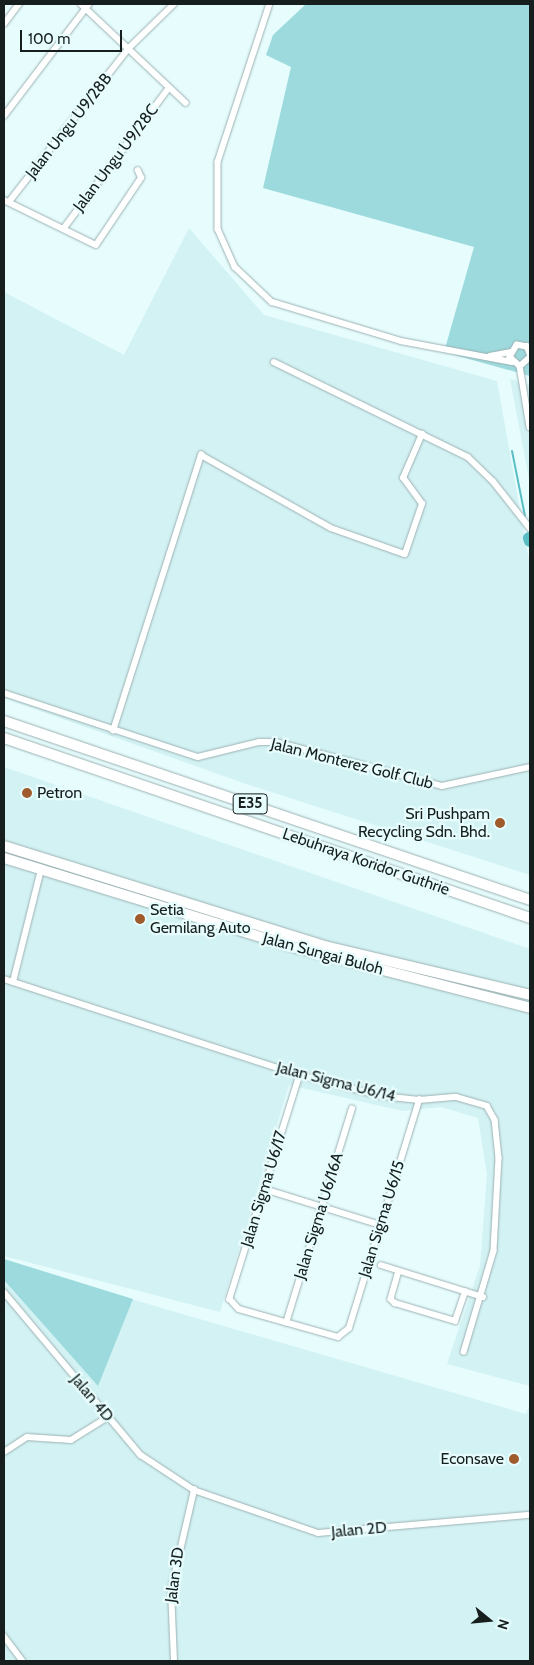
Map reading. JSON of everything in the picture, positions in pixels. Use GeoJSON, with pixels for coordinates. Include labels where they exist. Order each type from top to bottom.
{"type":"FeatureCollection","features":[{"type":"Feature","properties":{"kind":"highway","name":"Lebuhraya Koridor Guthrie"},"geometry":{"type":"LineString","coordinates":[[4,721],[530,900]]}},
{"type":"Feature","properties":{"kind":"highway","name":"Lebuhraya Koridor Guthrie"},"geometry":{"type":"LineString","coordinates":[[4,738],[530,918]]}},
{"type":"Feature","properties":{"kind":"highway","name":"Jalan Sungai Buloh"},"geometry":{"type":"LineString","coordinates":[[4,846],[353,954],[530,994]]}},
{"type":"Feature","properties":{"kind":"highway","name":"Jalan Sungai Buloh"},"geometry":{"type":"LineString","coordinates":[[4,858],[297,948],[530,1008]]}},
{"type":"Feature","properties":{"kind":"street"},"geometry":{"type":"LineString","coordinates":[[4,24],[19,4]]}},
{"type":"Feature","properties":{"kind":"street","name":"Jalan Ungu U9/28B"},"geometry":{"type":"LineString","coordinates":[[7,201],[128,49],[174,4]]}},
{"type":"Feature","properties":{"kind":"street"},"geometry":{"type":"LineString","coordinates":[[270,4],[218,162],[218,229],[234,267],[272,302],[401,341],[490,356],[525,365]]}},
{"type":"Feature","properties":{"kind":"street"},"geometry":{"type":"LineString","coordinates":[[4,116],[85,5],[168,89],[186,103]]}},
{"type":"Feature","properties":{"kind":"street","name":"Jalan Ungu U9/28C"},"geometry":{"type":"LineString","coordinates":[[64,228],[168,89]]}},
{"type":"Feature","properties":{"kind":"street"},"geometry":{"type":"LineString","coordinates":[[7,201],[96,245],[142,178],[138,172]]}},
{"type":"Feature","properties":{"kind":"street"},"geometry":{"type":"LineString","coordinates":[[490,356],[510,352],[517,345],[530,354],[525,365],[530,427]]}},
{"type":"Feature","properties":{"kind":"street"},"geometry":{"type":"LineString","coordinates":[[510,352],[512,362]]}},
{"type":"Feature","properties":{"kind":"street"},"geometry":{"type":"LineString","coordinates":[[274,362],[422,434],[479,466],[530,528]]}},
{"type":"Feature","properties":{"kind":"street"},"geometry":{"type":"LineString","coordinates":[[113,731],[201,455],[330,528],[405,554],[422,504],[403,478],[422,434]]}},
{"type":"Feature","properties":{"kind":"street","name":"Jalan Monterez Golf Club"},"geometry":{"type":"LineString","coordinates":[[4,693],[198,758],[259,742],[276,742],[442,786],[530,767]]}},
{"type":"Feature","properties":{"kind":"street"},"geometry":{"type":"LineString","coordinates":[[13,982],[41,870]]}},
{"type":"Feature","properties":{"kind":"street","name":"Jalan Sigma U6/14"},"geometry":{"type":"LineString","coordinates":[[4,979],[300,1075],[419,1100],[473,1099],[487,1106],[495,1120],[499,1158],[494,1251],[483,1297],[464,1352]]}},
{"type":"Feature","properties":{"kind":"street","name":"Jalan Sigma U6/17"},"geometry":{"type":"LineString","coordinates":[[286,1323],[232,1304],[231,1294],[300,1075]]}},
{"type":"Feature","properties":{"kind":"street","name":"Jalan Sigma U6/15"},"geometry":{"type":"LineString","coordinates":[[286,1323],[343,1336],[419,1100]]}},
{"type":"Feature","properties":{"kind":"street","name":"Jalan Sigma U6/16A"},"geometry":{"type":"LineString","coordinates":[[286,1323],[352,1109]]}},
{"type":"Feature","properties":{"kind":"street"},"geometry":{"type":"LineString","coordinates":[[264,1189],[380,1225]]}},
{"type":"Feature","properties":{"kind":"street"},"geometry":{"type":"LineString","coordinates":[[381,1265],[483,1297]]}},
{"type":"Feature","properties":{"kind":"street"},"geometry":{"type":"LineString","coordinates":[[399,1271],[391,1300],[411,1308],[455,1321],[465,1292]]}},
{"type":"Feature","properties":{"kind":"street","name":"Jalan 4D"},"geometry":{"type":"LineString","coordinates":[[4,1292],[141,1455],[194,1490]]}},
{"type":"Feature","properties":{"kind":"street"},"geometry":{"type":"LineString","coordinates":[[4,1452],[26,1437],[71,1440],[108,1417]]}},
{"type":"Feature","properties":{"kind":"street","name":"Jalan 2D"},"geometry":{"type":"LineString","coordinates":[[194,1490],[318,1533],[530,1515]]}},
{"type":"Feature","properties":{"kind":"street","name":"Jalan 3D"},"geometry":{"type":"LineString","coordinates":[[174,1661],[171,1590],[194,1490]]}},
{"type":"Feature","properties":{"kind":"street"},"geometry":{"type":"LineString","coordinates":[[4,1636],[23,1661]]}},
{"type":"Feature","properties":{"kind":"shaded area"},"geometry":{"type":"Polygon","coordinates":[[[306,4],[530,4],[530,376],[444,352],[474,247],[263,188],[291,67],[266,55],[273,35],[306,4]]]}},
{"type":"Feature","properties":{"kind":"shaded area"},"geometry":{"type":"Polygon","coordinates":[[[189,228],[264,315],[497,381],[530,566],[530,875],[246,784],[4,698],[4,292],[124,355],[189,228]]]}},
{"type":"Feature","properties":{"kind":"shaded area"},"geometry":{"type":"Polygon","coordinates":[[[510,379],[530,385],[530,484],[510,379]]]}},
{"type":"Feature","properties":{"kind":"shaded area"},"geometry":{"type":"Polygon","coordinates":[[[4,767],[530,949],[530,1386],[447,1364],[480,1266],[487,1175],[478,1118],[441,1107],[403,1111],[289,1085],[220,1312],[4,1256],[4,767]]]}},
{"type":"Feature","properties":{"kind":"shaded area"},"geometry":{"type":"Polygon","coordinates":[[[4,1259],[133,1299],[98,1386],[4,1280],[4,1259]]]}},
{"type":"Feature","properties":{"kind":"shaded area"},"geometry":{"type":"Polygon","coordinates":[[[4,1262],[526,1414],[530,1405],[530,1661],[4,1661],[4,1262]]]}},
{"type":"Feature","properties":{"kind":"waterway"},"geometry":{"type":"LineString","coordinates":[[512,451],[525,516]]}},
{"type":"Feature","properties":{"kind":"place","name":"Petron"},"geometry":{"type":"Point","coordinates":[27,793]}},
{"type":"Feature","properties":{"kind":"place","name":"Sri Pushpam Recycling Sdn. Bhd."},"geometry":{"type":"Point","coordinates":[500,823]}},
{"type":"Feature","properties":{"kind":"place","name":"Setia Gemilang Auto"},"geometry":{"type":"Point","coordinates":[140,919]}},
{"type":"Feature","properties":{"kind":"place","name":"Econsave"},"geometry":{"type":"Point","coordinates":[514,1459]}}]}
